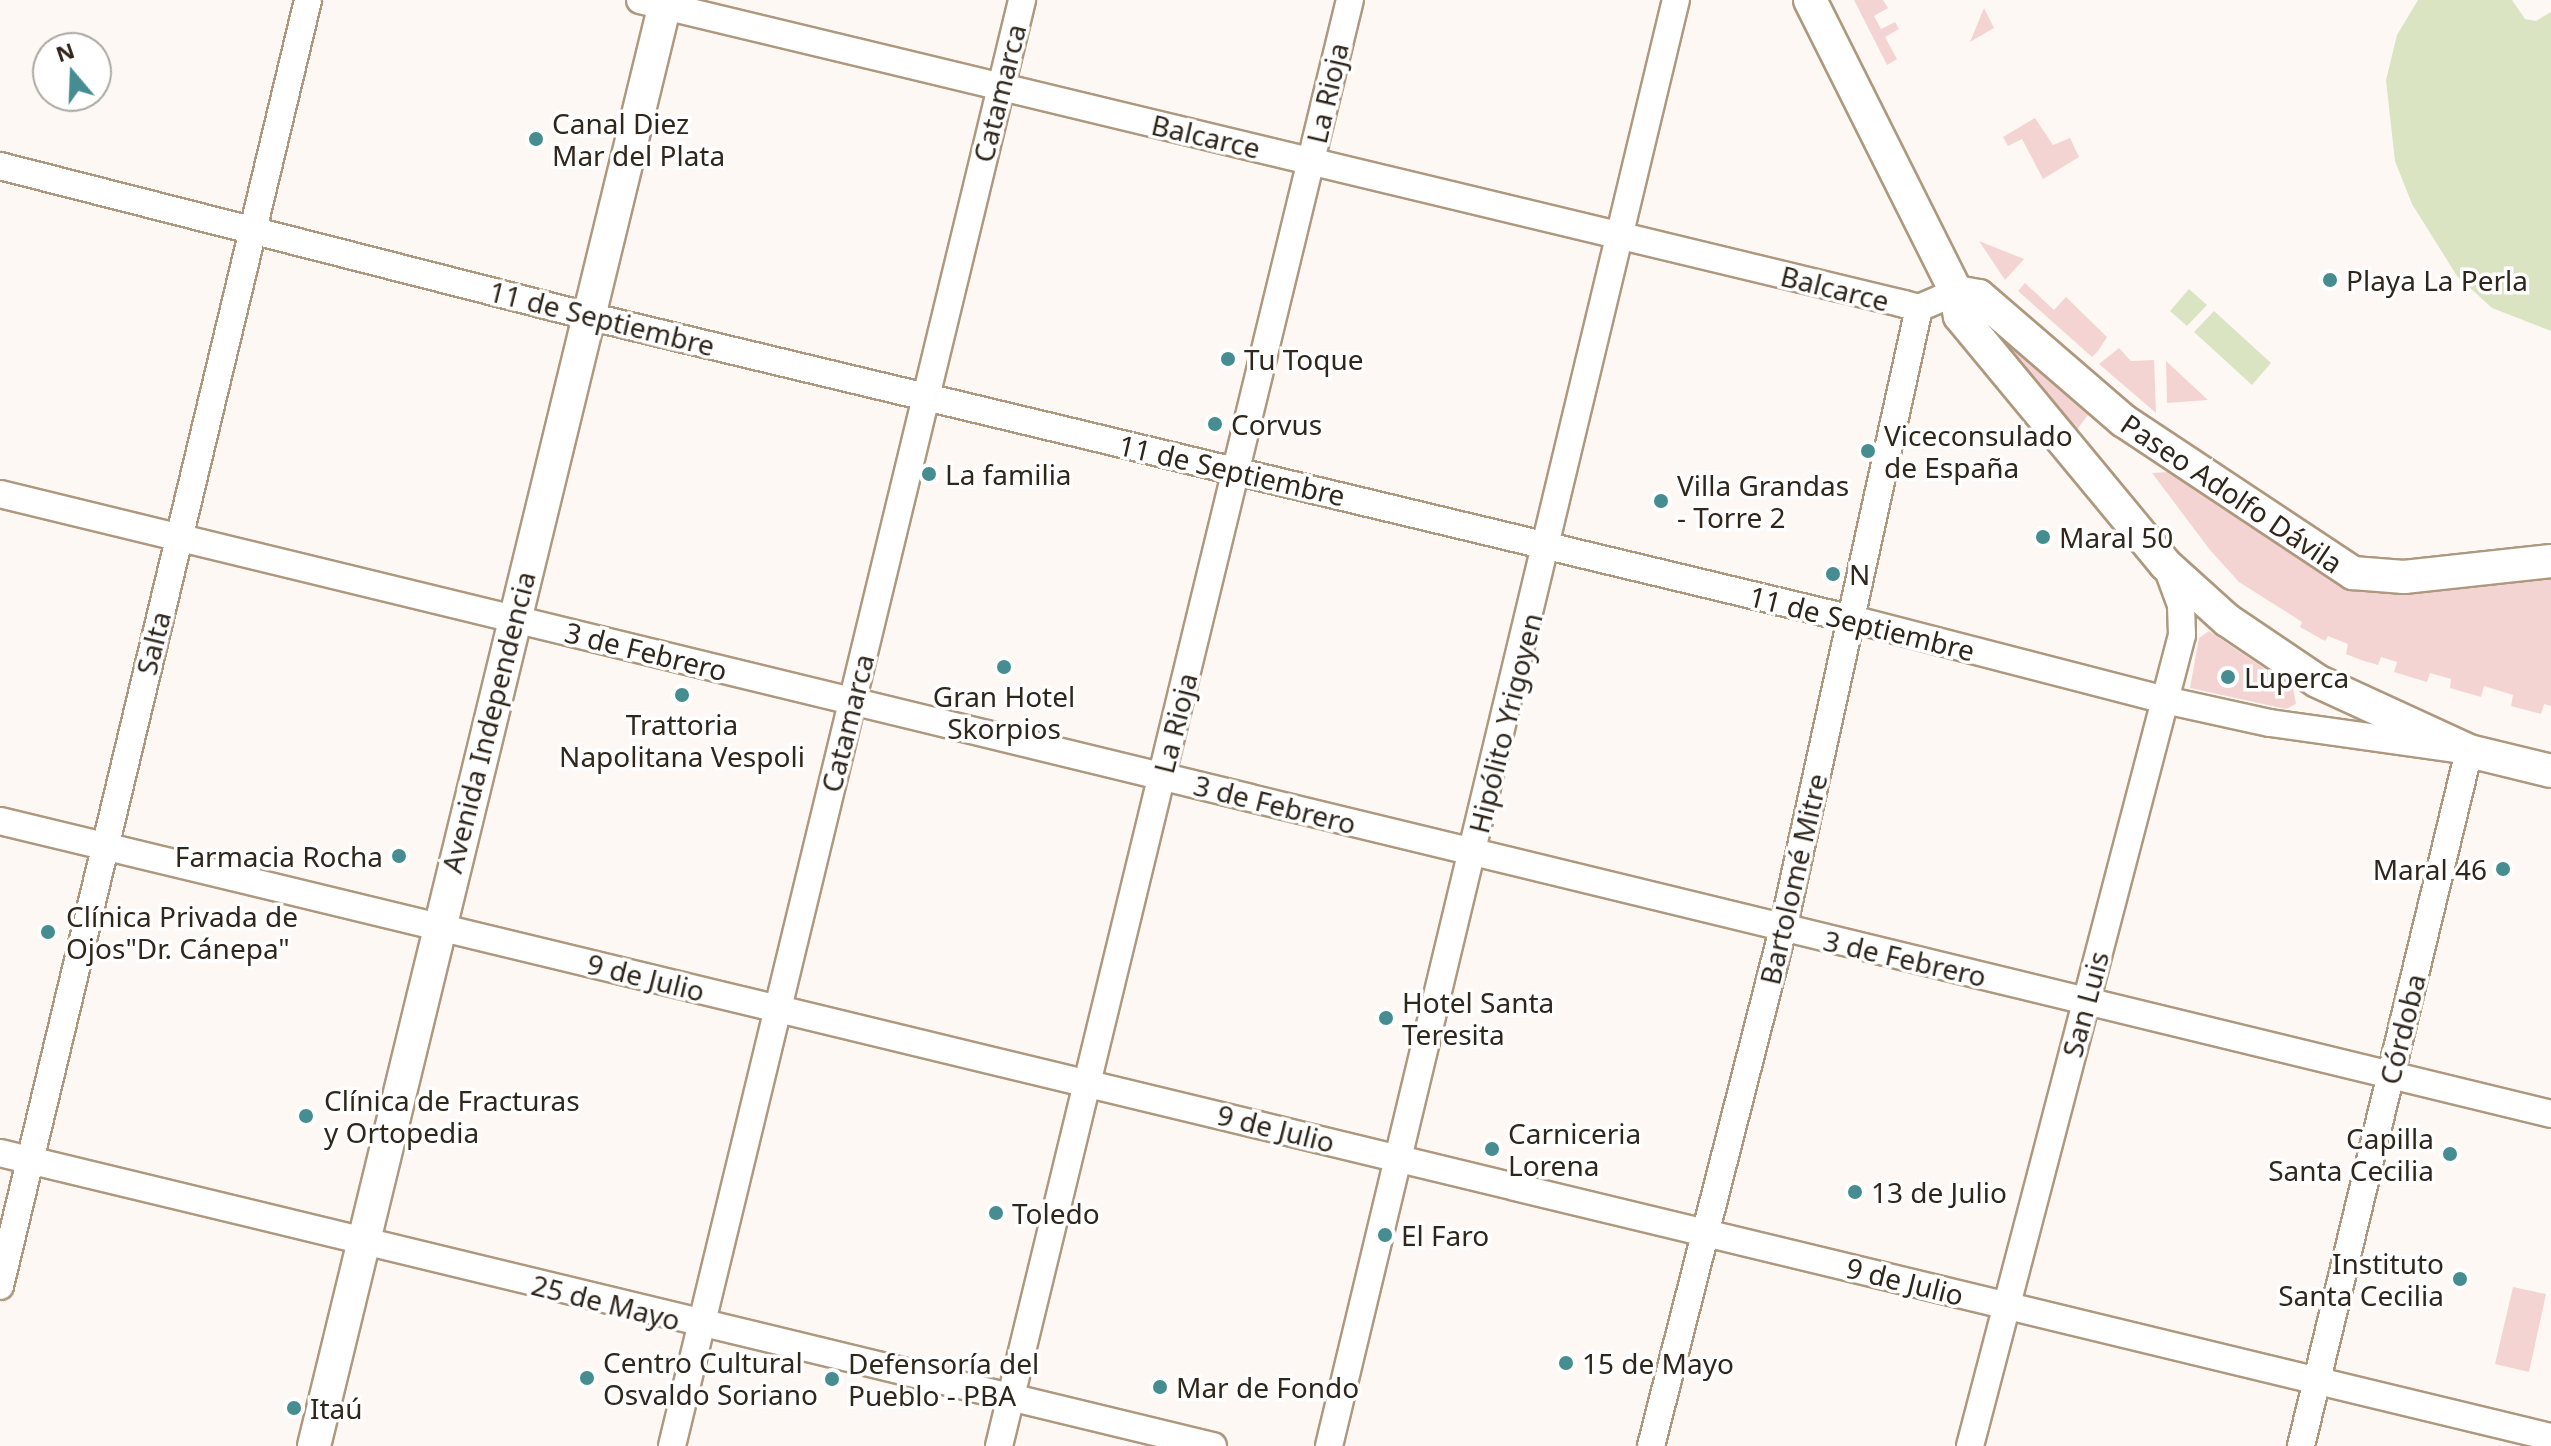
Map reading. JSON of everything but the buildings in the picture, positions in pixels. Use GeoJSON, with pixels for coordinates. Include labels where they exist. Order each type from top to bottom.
{"type":"FeatureCollection","features":[{"type":"Feature","properties":{"kind":"main road"},"geometry":{"type":"LineString","coordinates":[[1810,0],[1956,292],[1960,316],[2165,564],[2227,620],[2306,675],[2469,751],[2551,771]]}},
{"type":"Feature","properties":{"kind":"main road","name":"Avenida Independencia"},"geometry":{"type":"LineString","coordinates":[[314,1446],[588,316],[657,2]]}},
{"type":"Feature","properties":{"kind":"main road","name":"Paseo Adolfo Dávila"},"geometry":{"type":"LineString","coordinates":[[1956,292],[1979,296],[2124,421],[2353,573],[2404,577],[2551,561]]}},
{"type":"Feature","properties":{"kind":"main road"},"geometry":{"type":"LineString","coordinates":[[2084,466],[2090,435],[2124,421]]}},
{"type":"Feature","properties":{"kind":"street","name":"Salta"},"geometry":{"type":"LineString","coordinates":[[0,1286],[308,0]]}},
{"type":"Feature","properties":{"kind":"street","name":"Catamarca"},"geometry":{"type":"LineString","coordinates":[[672,1446],[1022,0]]}},
{"type":"Feature","properties":{"kind":"street","name":"La Rioja"},"geometry":{"type":"LineString","coordinates":[[999,1446],[1350,0]]}},
{"type":"Feature","properties":{"kind":"street","name":"Hipólito Yrigoyen"},"geometry":{"type":"LineString","coordinates":[[1329,1446],[1623,237],[1676,0]]}},
{"type":"Feature","properties":{"kind":"street","name":"Balcarce"},"geometry":{"type":"LineString","coordinates":[[657,2],[1919,308],[1956,292]]}},
{"type":"Feature","properties":{"kind":"street","name":"11 de Septiembre"},"geometry":{"type":"LineString","coordinates":[[0,166],[253,228],[588,316],[1852,619],[2165,700],[2270,723],[2469,751]]}},
{"type":"Feature","properties":{"kind":"street","name":"Bartolomé Mitre"},"geometry":{"type":"LineString","coordinates":[[1651,1446],[1783,929],[1919,308]]}},
{"type":"Feature","properties":{"kind":"street","name":"3 de Febrero"},"geometry":{"type":"LineString","coordinates":[[0,494],[2551,1114]]}},
{"type":"Feature","properties":{"kind":"street","name":"San Luis"},"geometry":{"type":"LineString","coordinates":[[1970,1446],[2004,1305],[2165,700],[2183,620],[2165,564]]}},
{"type":"Feature","properties":{"kind":"street","name":"Córdoba"},"geometry":{"type":"LineString","coordinates":[[2301,1446],[2469,751]]}},
{"type":"Feature","properties":{"kind":"street","name":"9 de Julio"},"geometry":{"type":"LineString","coordinates":[[0,821],[2551,1437]]}},
{"type":"Feature","properties":{"kind":"street","name":"25 de Mayo"},"geometry":{"type":"LineString","coordinates":[[0,1153],[703,1326],[1213,1446]]}},
{"type":"Feature","properties":{"kind":"shaded area"},"geometry":{"type":"Polygon","coordinates":[[[1854,0],[1883,0],[1888,8],[1874,16],[1881,29],[1895,22],[1899,29],[1885,37],[1897,59],[1887,65],[1854,0]]]}},
{"type":"Feature","properties":{"kind":"shaded area"},"geometry":{"type":"Polygon","coordinates":[[[2418,0],[2512,0],[2525,19],[2536,21],[2551,12],[2551,331],[2492,308],[2457,276],[2412,204],[2395,161],[2386,80],[2397,35],[2418,0]]]}},
{"type":"Feature","properties":{"kind":"shaded area"},"geometry":{"type":"Polygon","coordinates":[[[1984,8],[1994,28],[1970,42],[1984,8]]]}},
{"type":"Feature","properties":{"kind":"shaded area"},"geometry":{"type":"Polygon","coordinates":[[[2035,118],[2053,145],[2070,138],[2079,157],[2043,179],[2022,139],[2008,146],[2003,137],[2035,118]]]}},
{"type":"Feature","properties":{"kind":"shaded area"},"geometry":{"type":"Polygon","coordinates":[[[1979,241],[2024,259],[2005,280],[1979,241]]]}},
{"type":"Feature","properties":{"kind":"shaded area"},"geometry":{"type":"Polygon","coordinates":[[[2025,283],[2054,310],[2066,297],[2107,337],[2092,357],[2018,291],[2025,283]]]}},
{"type":"Feature","properties":{"kind":"shaded area"},"geometry":{"type":"Polygon","coordinates":[[[2189,289],[2207,305],[2187,326],[2170,311],[2189,289]]]}},
{"type":"Feature","properties":{"kind":"shaded area"},"geometry":{"type":"Polygon","coordinates":[[[1970,306],[2088,415],[2075,432],[1970,306]]]}},
{"type":"Feature","properties":{"kind":"shaded area"},"geometry":{"type":"Polygon","coordinates":[[[2214,311],[2271,363],[2252,385],[2194,332],[2214,311]]]}},
{"type":"Feature","properties":{"kind":"shaded area"},"geometry":{"type":"Polygon","coordinates":[[[2119,348],[2131,361],[2154,360],[2156,413],[2099,364],[2119,348]]]}},
{"type":"Feature","properties":{"kind":"shaded area"},"geometry":{"type":"Polygon","coordinates":[[[2166,361],[2208,400],[2167,403],[2166,361]]]}},
{"type":"Feature","properties":{"kind":"shaded area"},"geometry":{"type":"Polygon","coordinates":[[[2168,472],[2353,590],[2423,592],[2551,573],[2551,706],[2544,704],[2541,714],[2511,706],[2513,695],[2484,686],[2481,697],[2450,688],[2451,679],[2430,673],[2427,682],[2394,672],[2397,662],[2381,657],[2378,665],[2361,660],[2346,654],[2348,644],[2328,636],[2325,641],[2300,627],[2302,622],[2239,582],[2210,550],[2152,473],[2168,472]]]}},
{"type":"Feature","properties":{"kind":"shaded area"},"geometry":{"type":"Polygon","coordinates":[[[2209,631],[2293,688],[2296,704],[2286,709],[2190,688],[2199,638],[2209,631]]]}},
{"type":"Feature","properties":{"kind":"shaded area"},"geometry":{"type":"Polygon","coordinates":[[[2513,1287],[2546,1294],[2529,1372],[2495,1364],[2513,1287]]]}},
{"type":"Feature","properties":{"kind":"place","name":"Canal Diez Mar del Plata"},"geometry":{"type":"Point","coordinates":[536,139]}},
{"type":"Feature","properties":{"kind":"place","name":"Playa La Perla"},"geometry":{"type":"Point","coordinates":[2330,280]}},
{"type":"Feature","properties":{"kind":"place","name":"Tu Toque"},"geometry":{"type":"Point","coordinates":[1228,359]}},
{"type":"Feature","properties":{"kind":"place","name":"Corvus"},"geometry":{"type":"Point","coordinates":[1215,424]}},
{"type":"Feature","properties":{"kind":"place","name":"Viceconsulado de España"},"geometry":{"type":"Point","coordinates":[1868,451]}},
{"type":"Feature","properties":{"kind":"place","name":"La familia"},"geometry":{"type":"Point","coordinates":[929,474]}},
{"type":"Feature","properties":{"kind":"place","name":"Villa Grandas - Torre 2"},"geometry":{"type":"Point","coordinates":[1661,501]}},
{"type":"Feature","properties":{"kind":"place","name":"Maral 50"},"geometry":{"type":"Point","coordinates":[2043,537]}},
{"type":"Feature","properties":{"kind":"place","name":"N"},"geometry":{"type":"Point","coordinates":[1833,574]}},
{"type":"Feature","properties":{"kind":"place","name":"Gran Hotel Skorpios"},"geometry":{"type":"Point","coordinates":[1004,667]}},
{"type":"Feature","properties":{"kind":"place","name":"Luperca"},"geometry":{"type":"Point","coordinates":[2228,677]}},
{"type":"Feature","properties":{"kind":"place","name":"Trattoria Napolitana Vespoli"},"geometry":{"type":"Point","coordinates":[682,695]}},
{"type":"Feature","properties":{"kind":"place","name":"Farmacia Rocha"},"geometry":{"type":"Point","coordinates":[399,856]}},
{"type":"Feature","properties":{"kind":"place","name":"Maral 46"},"geometry":{"type":"Point","coordinates":[2503,869]}},
{"type":"Feature","properties":{"kind":"place","name":"Clínica Privada de Ojos\"Dr. Cánepa\""},"geometry":{"type":"Point","coordinates":[48,932]}},
{"type":"Feature","properties":{"kind":"place","name":"Hotel Santa Teresita"},"geometry":{"type":"Point","coordinates":[1386,1018]}},
{"type":"Feature","properties":{"kind":"place","name":"Clínica de Fracturas y Ortopedia"},"geometry":{"type":"Point","coordinates":[306,1116]}},
{"type":"Feature","properties":{"kind":"place","name":"Carniceria Lorena"},"geometry":{"type":"Point","coordinates":[1492,1149]}},
{"type":"Feature","properties":{"kind":"place","name":"Capilla Santa Cecilia"},"geometry":{"type":"Point","coordinates":[2450,1154]}},
{"type":"Feature","properties":{"kind":"place","name":"13 de Julio"},"geometry":{"type":"Point","coordinates":[1855,1192]}},
{"type":"Feature","properties":{"kind":"place","name":"Toledo"},"geometry":{"type":"Point","coordinates":[996,1213]}},
{"type":"Feature","properties":{"kind":"place","name":"El Faro"},"geometry":{"type":"Point","coordinates":[1385,1235]}},
{"type":"Feature","properties":{"kind":"place","name":"Instituto Santa Cecilia"},"geometry":{"type":"Point","coordinates":[2460,1279]}},
{"type":"Feature","properties":{"kind":"place","name":"15 de Mayo"},"geometry":{"type":"Point","coordinates":[1566,1363]}},
{"type":"Feature","properties":{"kind":"place","name":"Centro Cultural Osvaldo Soriano"},"geometry":{"type":"Point","coordinates":[587,1378]}},
{"type":"Feature","properties":{"kind":"place","name":"Defensoría del Pueblo - PBA"},"geometry":{"type":"Point","coordinates":[832,1379]}},
{"type":"Feature","properties":{"kind":"place","name":"Mar de Fondo"},"geometry":{"type":"Point","coordinates":[1160,1387]}},
{"type":"Feature","properties":{"kind":"place","name":"Itaú"},"geometry":{"type":"Point","coordinates":[294,1408]}}]}
